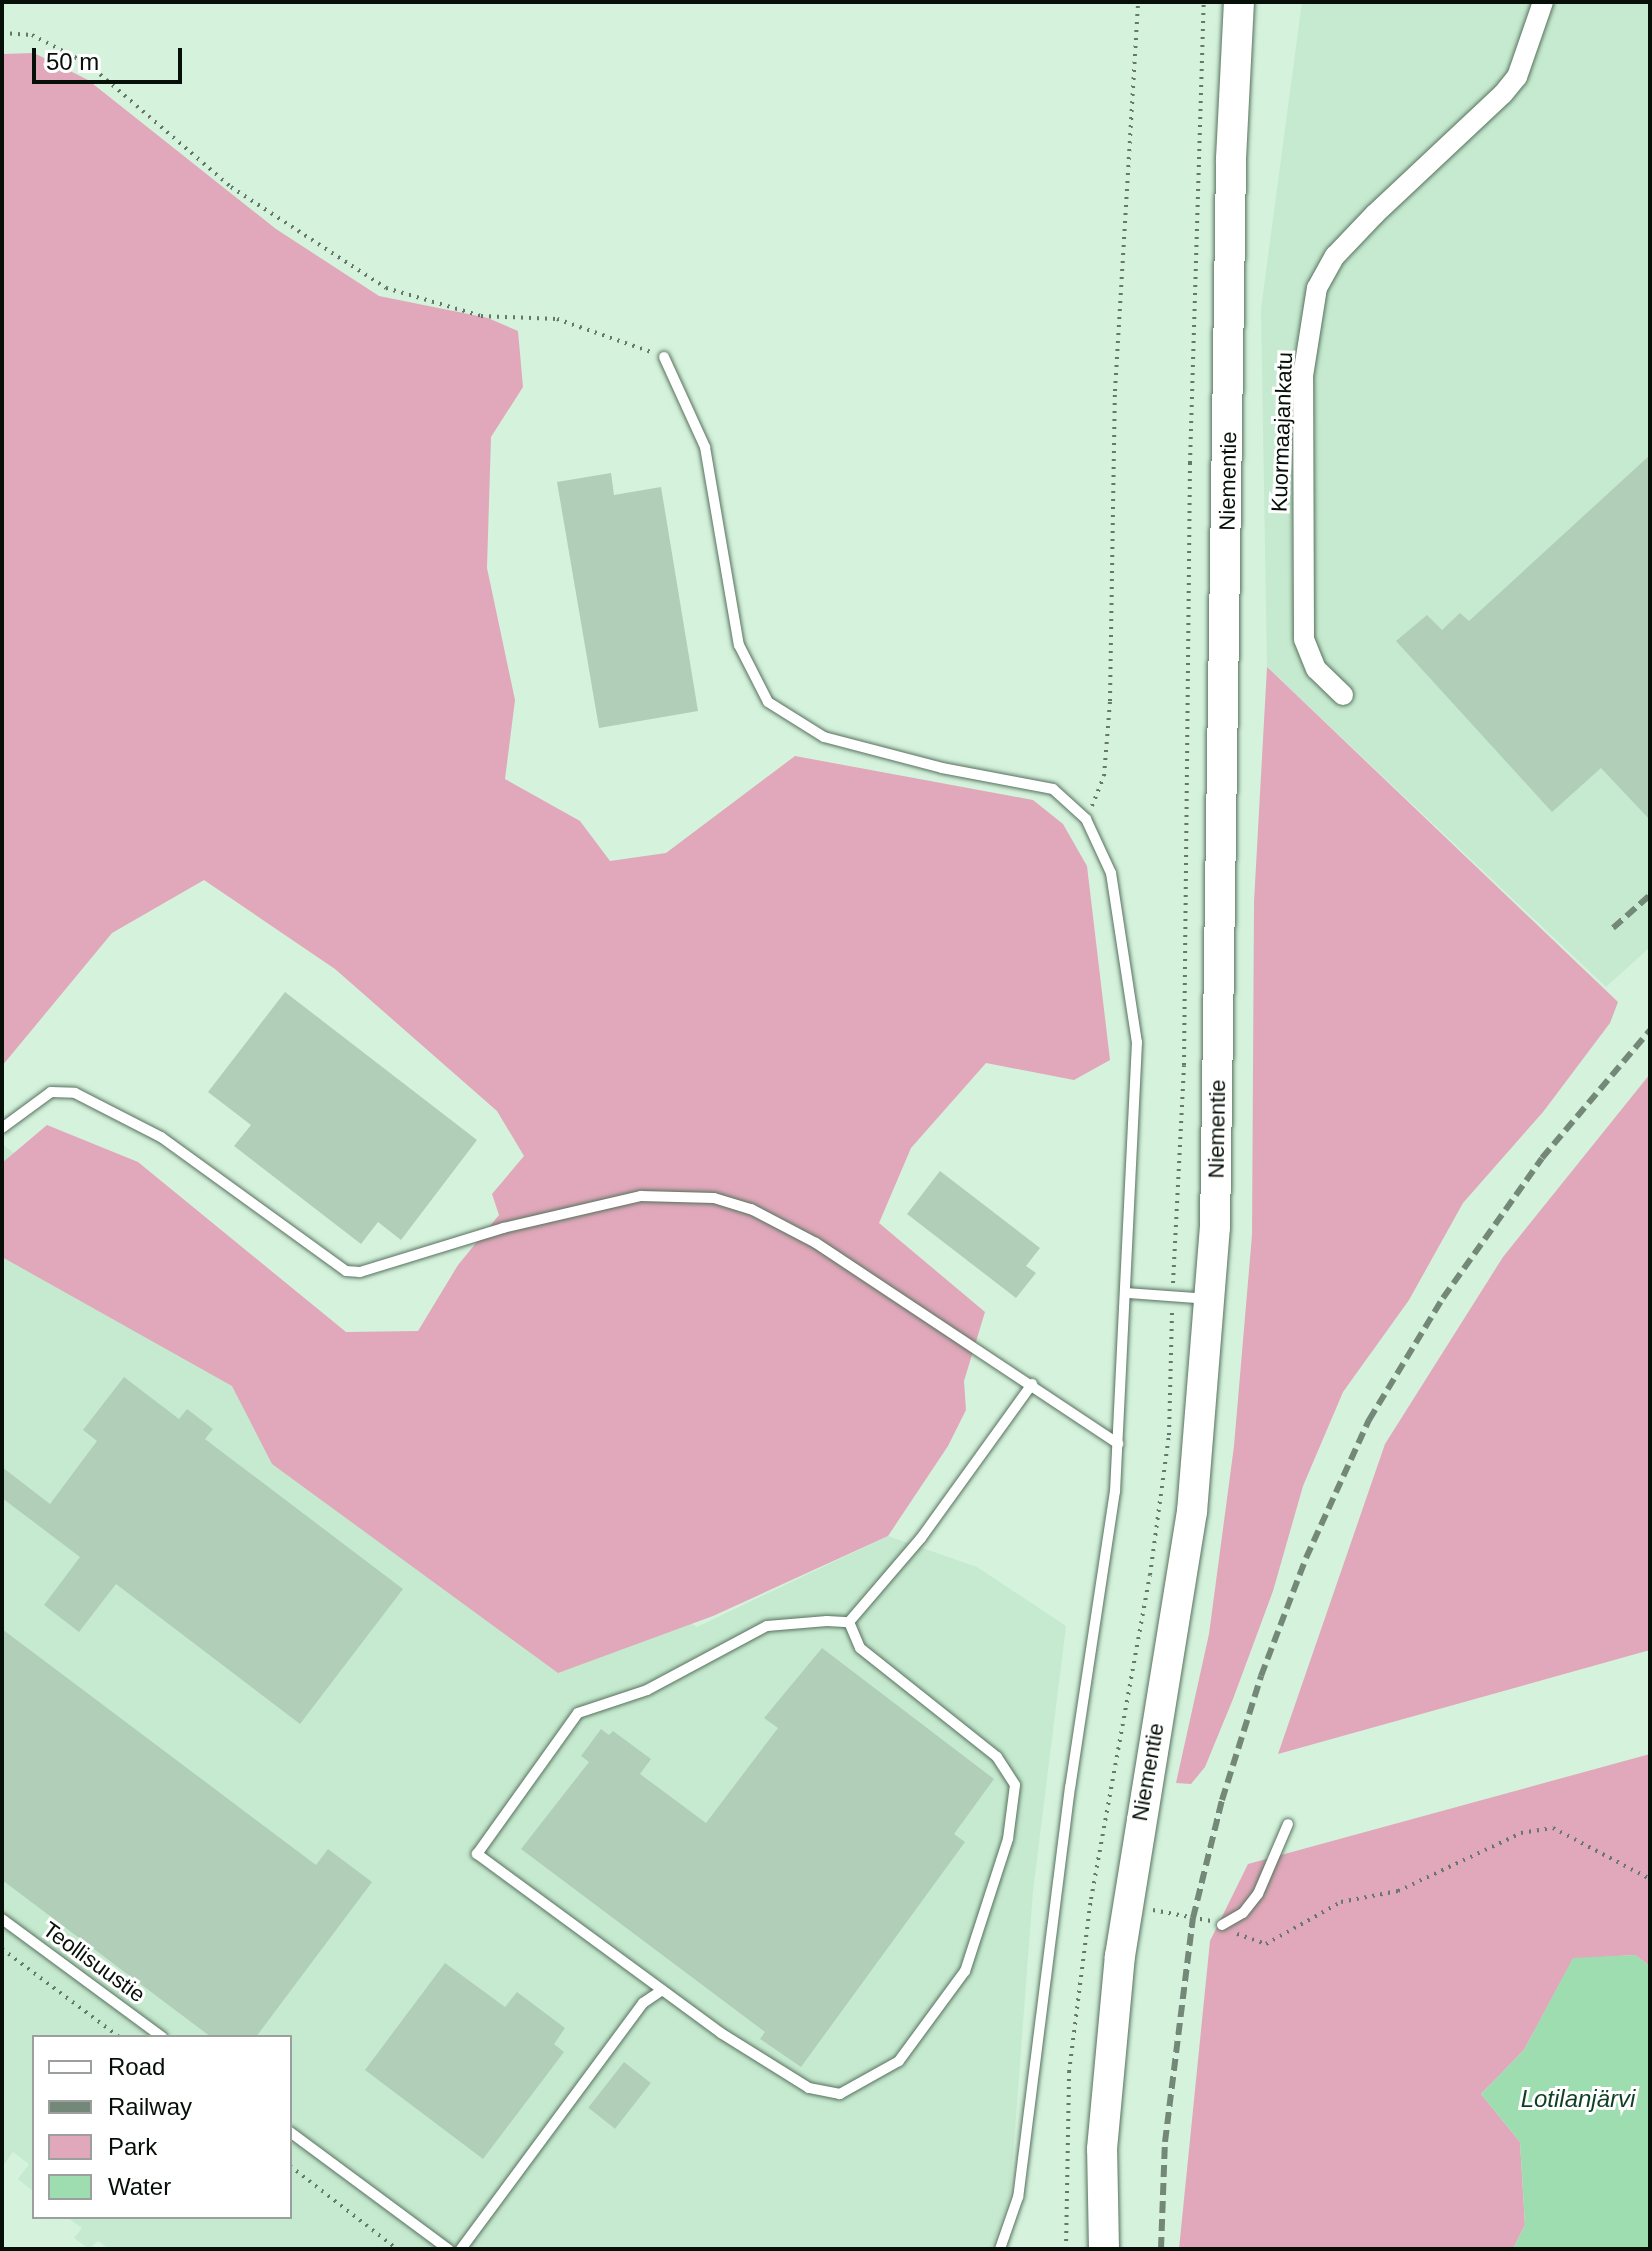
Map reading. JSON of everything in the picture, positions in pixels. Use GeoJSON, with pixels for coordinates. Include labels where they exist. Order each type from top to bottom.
{"type":"FeatureCollection","features":[{"type":"Feature","properties":{"kind":"main road","name":"Niementie"},"geometry":{"type":"LineString","coordinates":[[1104,2249],[1102,2149],[1126,1904],[1192,1512],[1209,1299],[1224,831],[1231,159],[1239,2]]}},
{"type":"Feature","properties":{"kind":"street","name":"Kuormaajankatu"},"geometry":{"type":"LineString","coordinates":[[1343,695],[1316,669],[1304,639],[1303,376],[1317,288],[1335,256],[1517,77],[1543,2]]}},
{"type":"Feature","properties":{"kind":"lane"},"geometry":{"type":"LineString","coordinates":[[664,357],[705,447],[739,645],[768,702],[824,737],[942,768],[1053,789],[1086,819],[1111,873],[1137,1042],[1118,1444],[1018,2197],[1000,2249]]}},
{"type":"Feature","properties":{"kind":"lane"},"geometry":{"type":"LineString","coordinates":[[2,1128],[51,1092],[75,1093],[161,1137],[346,1271],[360,1272],[503,1228],[641,1196],[714,1198],[751,1209],[816,1243],[1118,1444]]}},
{"type":"Feature","properties":{"kind":"lane"},"geometry":{"type":"LineString","coordinates":[[1127,1293],[1209,1299]]}},
{"type":"Feature","properties":{"kind":"lane"},"geometry":{"type":"LineString","coordinates":[[849,1622],[860,1648],[997,1757],[1015,1785],[1008,1839],[965,1971],[899,2061],[840,2094],[809,2088],[662,1990],[477,1854],[578,1713],[647,1690],[767,1626],[849,1622],[921,1538],[1032,1384]]}},
{"type":"Feature","properties":{"kind":"lane"},"geometry":{"type":"LineString","coordinates":[[1222,1925],[1243,1913],[1258,1894],[1288,1824]]}},
{"type":"Feature","properties":{"kind":"lane","name":"Teollisuustie"},"geometry":{"type":"LineString","coordinates":[[2,1919],[159,2035]]}},
{"type":"Feature","properties":{"kind":"lane"},"geometry":{"type":"LineString","coordinates":[[461,2249],[643,2003],[662,1990]]}},
{"type":"Feature","properties":{"kind":"lane"},"geometry":{"type":"LineString","coordinates":[[292,2133],[448,2249]]}},
{"type":"Feature","properties":{"kind":"path"},"geometry":{"type":"LineString","coordinates":[[1086,819],[1104,776],[1110,701],[1115,391],[1138,2]]}},
{"type":"Feature","properties":{"kind":"path"},"geometry":{"type":"LineString","coordinates":[[1066,2249],[1069,2072],[1091,1899],[1150,1575],[1169,1435],[1184,1065],[1191,448],[1204,2]]}},
{"type":"Feature","properties":{"kind":"path"},"geometry":{"type":"LineString","coordinates":[[2,33],[32,35],[88,64],[231,187],[386,288],[481,316],[557,319],[664,357]]}},
{"type":"Feature","properties":{"kind":"path"},"geometry":{"type":"LineString","coordinates":[[1091,1899],[1222,1925],[1266,1944],[1341,1902],[1398,1891],[1521,1833],[1553,1828],[1650,1879]]}},
{"type":"Feature","properties":{"kind":"path"},"geometry":{"type":"LineString","coordinates":[[2,1949],[116,2035]]}},
{"type":"Feature","properties":{"kind":"path"},"geometry":{"type":"LineString","coordinates":[[292,2168],[397,2249]]}},
{"type":"Feature","properties":{"kind":"shaded area"},"geometry":{"type":"Polygon","coordinates":[[[1302,2],[1650,2],[1650,947],[1606,987],[1267,667],[1261,309],[1302,2]]]}},
{"type":"Feature","properties":{"kind":"shaded area"},"geometry":{"type":"Polygon","coordinates":[[[2,1144],[93,1213],[697,1627],[888,1536],[977,1567],[1066,1626],[1033,1891],[1010,2196],[991,2249],[109,2249],[98,2241],[89,2249],[74,2238],[82,2228],[70,2219],[292,2219],[292,2035],[32,2035],[32,2190],[18,2179],[29,2164],[13,2152],[2,2167],[2,1144]]]}},
{"type":"Feature","properties":{"kind":"green space"},"geometry":{"type":"Polygon","coordinates":[[[34,53],[88,80],[276,229],[379,296],[488,318],[518,331],[523,387],[491,437],[487,568],[515,700],[505,779],[580,821],[610,861],[666,853],[795,756],[1033,800],[1063,824],[1087,866],[1110,1060],[1074,1080],[986,1063],[911,1148],[879,1223],[985,1312],[964,1381],[966,1410],[948,1446],[888,1536],[713,1616],[558,1673],[272,1464],[232,1386],[2,1257],[2,1163],[47,1125],[138,1162],[346,1332],[418,1331],[458,1265],[499,1215],[492,1194],[524,1156],[497,1111],[335,969],[204,880],[112,933],[2,1066],[2,54],[34,53]]]}},
{"type":"Feature","properties":{"kind":"green space"},"geometry":{"type":"Polygon","coordinates":[[[1267,667],[1618,1002],[1610,1023],[1543,1112],[1463,1203],[1409,1300],[1343,1392],[1303,1486],[1273,1591],[1205,1767],[1191,1784],[1176,1783],[1209,1634],[1234,1446],[1252,1235],[1254,902],[1267,667]]]}},
{"type":"Feature","properties":{"kind":"green space"},"geometry":{"type":"Polygon","coordinates":[[[1650,1074],[1650,1650],[1278,1754],[1385,1444],[1503,1257],[1650,1074]]]}},
{"type":"Feature","properties":{"kind":"green space"},"geometry":{"type":"Polygon","coordinates":[[[1650,1754],[1650,1966],[1635,1955],[1573,1959],[1524,2050],[1481,2094],[1520,2142],[1525,2225],[1513,2249],[1179,2249],[1210,1941],[1248,1864],[1650,1754]]]}},
{"type":"Feature","properties":{"kind":"water","name":"Lotilanjärvi"},"geometry":{"type":"Polygon","coordinates":[[[1635,1955],[1650,1966],[1650,2249],[1513,2249],[1525,2225],[1520,2142],[1481,2094],[1524,2050],[1573,1958],[1635,1955]]]}},
{"type":"Feature","properties":{"kind":"building"},"geometry":{"type":"Polygon","coordinates":[[[1650,455],[1650,820],[1601,768],[1552,812],[1396,641],[1427,615],[1442,630],[1460,613],[1469,621],[1650,455]]]}},
{"type":"Feature","properties":{"kind":"building"},"geometry":{"type":"Polygon","coordinates":[[[611,473],[614,495],[661,487],[698,711],[599,728],[557,482],[611,473]]]}},
{"type":"Feature","properties":{"kind":"building"},"geometry":{"type":"Polygon","coordinates":[[[285,992],[477,1140],[401,1240],[378,1222],[361,1244],[234,1146],[251,1125],[208,1092],[285,992]]]}},
{"type":"Feature","properties":{"kind":"building"},"geometry":{"type":"Polygon","coordinates":[[[940,1171],[1040,1248],[1026,1266],[1036,1273],[1016,1298],[907,1214],[940,1171]]]}},
{"type":"Feature","properties":{"kind":"building"},"geometry":{"type":"Polygon","coordinates":[[[124,1377],[179,1419],[187,1409],[213,1429],[205,1439],[403,1589],[300,1724],[116,1584],[79,1632],[44,1605],[80,1557],[2,1498],[2,1467],[50,1504],[97,1441],[83,1430],[124,1377]]]}},
{"type":"Feature","properties":{"kind":"building"},"geometry":{"type":"Polygon","coordinates":[[[2,1629],[316,1865],[328,1849],[372,1882],[257,2035],[208,2035],[2,1880],[2,1629]]]}},
{"type":"Feature","properties":{"kind":"building"},"geometry":{"type":"Polygon","coordinates":[[[822,1648],[994,1779],[954,1834],[965,1842],[801,2067],[760,2039],[765,2032],[521,1849],[589,1762],[581,1756],[601,1729],[609,1735],[613,1731],[651,1759],[640,1774],[706,1823],[778,1728],[764,1718],[822,1648]]]}},
{"type":"Feature","properties":{"kind":"building"},"geometry":{"type":"Polygon","coordinates":[[[445,1963],[505,2007],[517,1992],[565,2028],[554,2044],[564,2052],[483,2159],[365,2070],[445,1963]]]}},
{"type":"Feature","properties":{"kind":"building"},"geometry":{"type":"Polygon","coordinates":[[[624,2062],[651,2083],[615,2129],[588,2108],[624,2062]]]}},
{"type":"Feature","properties":{"kind":"railway"},"geometry":{"type":"LineString","coordinates":[[1613,928],[1650,895]]}},
{"type":"Feature","properties":{"kind":"railway"},"geometry":{"type":"LineString","coordinates":[[1161,2249],[1165,2142],[1193,1918],[1222,1800],[1261,1676],[1306,1558],[1369,1420],[1443,1298],[1542,1158],[1650,1030]]}}]}
